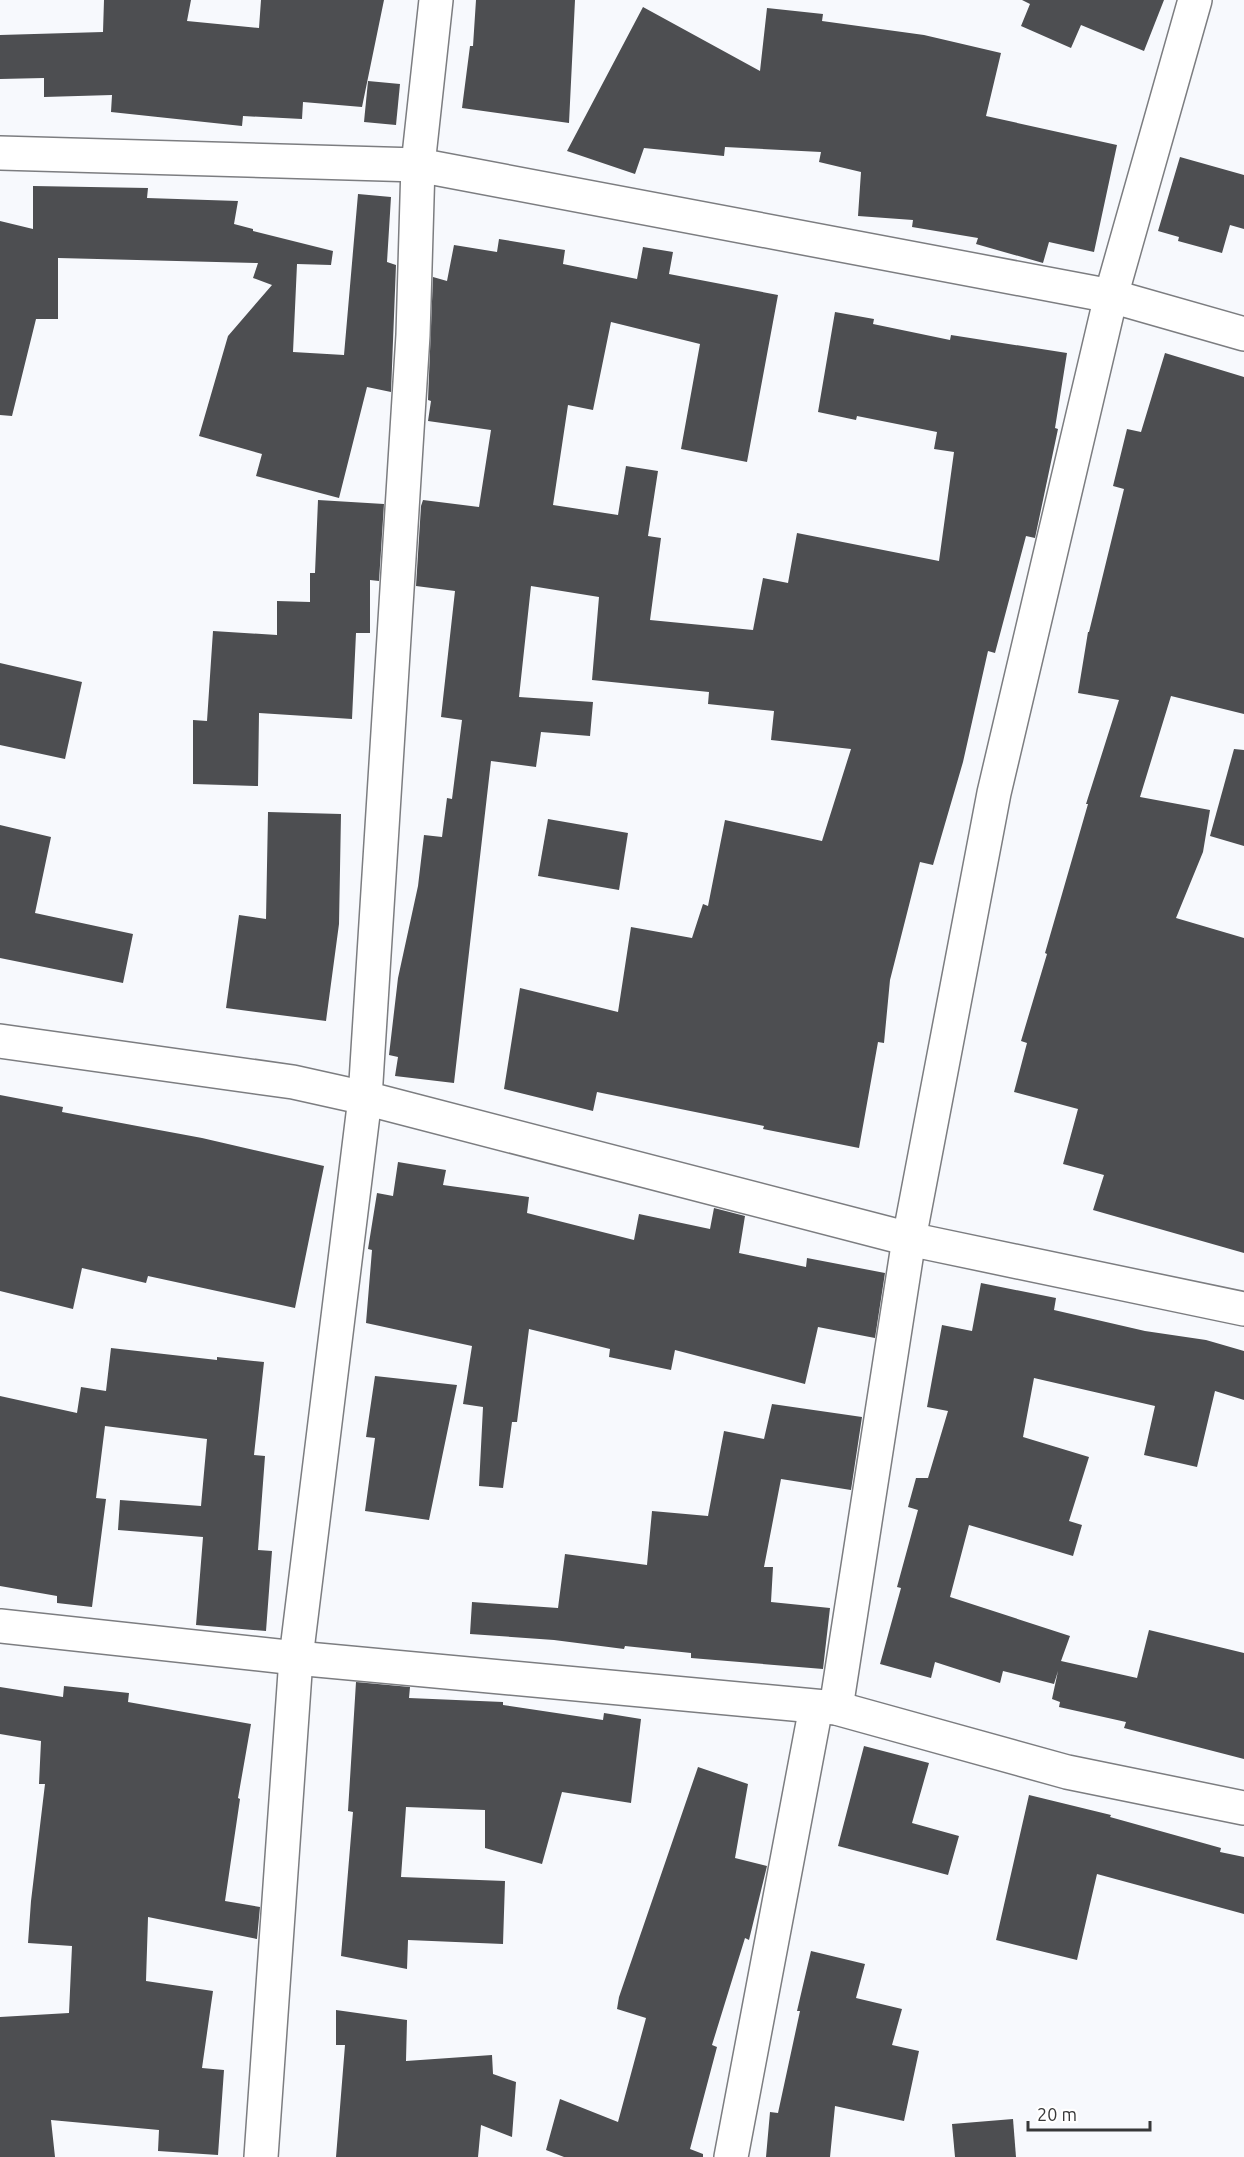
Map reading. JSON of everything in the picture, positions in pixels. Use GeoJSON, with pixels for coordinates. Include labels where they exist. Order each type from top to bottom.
{"type":"FeatureCollection","features":[{"type":"Feature","properties":{"kind":"street"},"geometry":{"type":"LineString","coordinates":[[261,2157],[296,1658],[365,1098],[413,335],[418,165],[436,0]]}},
{"type":"Feature","properties":{"kind":"street"},"geometry":{"type":"LineString","coordinates":[[731,2157],[826,1708],[909,1239],[994,793],[1111,296],[1196,0]]}},
{"type":"Feature","properties":{"kind":"street"},"geometry":{"type":"LineString","coordinates":[[0,153],[418,165],[1111,296],[1244,334]]}},
{"type":"Feature","properties":{"kind":"street"},"geometry":{"type":"LineString","coordinates":[[0,1041],[293,1082],[365,1098],[909,1239],[1244,1309]]}},
{"type":"Feature","properties":{"kind":"street"},"geometry":{"type":"LineString","coordinates":[[0,1626],[296,1658],[826,1708],[1067,1772],[1244,1808]]}},
{"type":"Feature","properties":{"kind":"building"},"geometry":{"type":"Polygon","coordinates":[[[104,0],[191,0],[187,21],[259,28],[261,0],[384,0],[362,107],[303,102],[302,119],[243,116],[242,126],[111,112],[112,95],[44,97],[44,78],[0,79],[0,35],[103,32],[104,0]]]}},
{"type":"Feature","properties":{"kind":"building"},"geometry":{"type":"Polygon","coordinates":[[[476,0],[575,0],[569,123],[462,108],[470,46],[473,46],[476,0]]]}},
{"type":"Feature","properties":{"kind":"building"},"geometry":{"type":"Polygon","coordinates":[[[1022,0],[1164,0],[1144,51],[1081,25],[1071,48],[1021,26],[1030,4],[1022,0]]]}},
{"type":"Feature","properties":{"kind":"building"},"geometry":{"type":"Polygon","coordinates":[[[643,7],[760,71],[767,8],[823,14],[822,21],[924,35],[1001,53],[986,116],[1117,145],[1094,252],[1049,242],[1043,263],[976,244],[978,238],[912,227],[913,220],[858,216],[861,172],[819,162],[821,152],[725,147],[724,156],[644,148],[635,174],[567,151],[643,7]]]}},
{"type":"Feature","properties":{"kind":"building"},"geometry":{"type":"Polygon","coordinates":[[[368,81],[400,84],[396,125],[364,122],[368,81]]]}},
{"type":"Feature","properties":{"kind":"building"},"geometry":{"type":"Polygon","coordinates":[[[1180,157],[1244,175],[1244,229],[1230,225],[1222,253],[1178,241],[1179,237],[1158,231],[1180,157]]]}},
{"type":"Feature","properties":{"kind":"building"},"geometry":{"type":"Polygon","coordinates":[[[33,186],[148,188],[147,198],[238,201],[234,224],[333,251],[331,265],[297,264],[293,352],[344,355],[358,194],[391,197],[387,262],[396,265],[391,392],[367,387],[339,498],[256,476],[262,454],[199,436],[228,336],[272,285],[253,278],[258,263],[58,258],[58,319],[36,319],[12,416],[0,415],[0,221],[33,229],[33,186]]]}},
{"type":"Feature","properties":{"kind":"building"},"geometry":{"type":"Polygon","coordinates":[[[499,239],[565,250],[563,264],[637,279],[643,247],[673,252],[669,274],[778,295],[747,462],[681,449],[700,344],[611,322],[593,410],[568,405],[553,505],[618,515],[626,466],[658,471],[648,536],[661,538],[650,620],[753,630],[763,578],[788,583],[797,533],[939,561],[954,452],[934,449],[937,432],[857,416],[856,420],[818,412],[835,312],[874,319],[873,324],[950,340],[951,335],[1067,353],[1055,428],[1058,429],[1035,538],[1026,536],[995,653],[988,651],[963,762],[933,865],[920,862],[890,980],[884,1043],[878,1042],[859,1148],[597,1092],[593,1111],[504,1089],[520,988],[618,1012],[631,927],[692,938],[703,904],[708,906],[725,820],[822,841],[851,749],[771,740],[774,711],[708,704],[709,692],[592,680],[599,597],[531,586],[519,697],[593,702],[590,736],[541,732],[536,767],[491,761],[454,1083],[395,1076],[398,1057],[389,1055],[398,978],[418,886],[424,835],[442,837],[447,798],[452,799],[462,720],[441,717],[455,591],[416,586],[421,506],[423,500],[479,507],[491,430],[428,421],[431,401],[428,400],[433,277],[447,281],[454,245],[497,252],[499,239]]]}},
{"type":"Feature","properties":{"kind":"building"},"geometry":{"type":"Polygon","coordinates":[[[1165,353],[1244,377],[1244,714],[1171,696],[1140,797],[1210,810],[1203,852],[1176,918],[1244,938],[1244,1253],[1093,1210],[1104,1175],[1063,1164],[1078,1109],[1014,1092],[1027,1043],[1021,1041],[1047,954],[1045,953],[1088,804],[1086,804],[1119,700],[1078,693],[1088,632],[1124,489],[1113,486],[1127,429],[1141,432],[1165,353]]]}},
{"type":"Feature","properties":{"kind":"building"},"geometry":{"type":"Polygon","coordinates":[[[318,500],[384,504],[379,581],[370,580],[370,633],[356,633],[352,719],[259,713],[258,786],[193,784],[193,720],[207,721],[213,631],[277,635],[277,601],[310,602],[310,573],[315,573],[318,500]]]}},
{"type":"Feature","properties":{"kind":"building"},"geometry":{"type":"Polygon","coordinates":[[[0,663],[82,682],[65,759],[0,745],[0,663]]]}},
{"type":"Feature","properties":{"kind":"building"},"geometry":{"type":"Polygon","coordinates":[[[1234,749],[1244,750],[1244,846],[1210,836],[1234,749]]]}},
{"type":"Feature","properties":{"kind":"building"},"geometry":{"type":"Polygon","coordinates":[[[268,812],[341,814],[339,924],[326,1021],[226,1008],[239,915],[266,919],[268,812]]]}},
{"type":"Feature","properties":{"kind":"building"},"geometry":{"type":"Polygon","coordinates":[[[548,819],[628,833],[619,890],[538,876],[548,819]]]}},
{"type":"Feature","properties":{"kind":"building"},"geometry":{"type":"Polygon","coordinates":[[[0,825],[51,837],[35,913],[133,934],[123,983],[0,958],[0,825]]]}},
{"type":"Feature","properties":{"kind":"building"},"geometry":{"type":"Polygon","coordinates":[[[0,1095],[63,1107],[62,1112],[202,1138],[324,1166],[295,1308],[148,1276],[146,1283],[82,1268],[73,1309],[0,1291],[0,1095]]]}},
{"type":"Feature","properties":{"kind":"building"},"geometry":{"type":"Polygon","coordinates":[[[398,1162],[446,1170],[443,1185],[529,1197],[527,1213],[634,1240],[639,1214],[710,1229],[714,1208],[745,1216],[739,1253],[806,1267],[807,1258],[885,1273],[875,1338],[818,1327],[805,1384],[675,1350],[671,1370],[609,1357],[610,1349],[529,1329],[517,1422],[512,1422],[503,1488],[479,1486],[483,1407],[463,1404],[472,1346],[366,1323],[372,1250],[368,1249],[377,1193],[393,1196],[398,1162]]]}},
{"type":"Feature","properties":{"kind":"building"},"geometry":{"type":"Polygon","coordinates":[[[981,1283],[1056,1298],[1054,1310],[1145,1331],[1206,1340],[1244,1351],[1244,1400],[1215,1391],[1197,1467],[1144,1455],[1155,1406],[1034,1378],[1023,1437],[1089,1457],[1069,1521],[1082,1525],[1073,1556],[969,1525],[950,1597],[1070,1636],[1061,1661],[1137,1678],[1149,1630],[1244,1653],[1244,1759],[1124,1728],[1126,1722],[1059,1707],[1060,1702],[1052,1699],[1058,1671],[1054,1684],[1003,1671],[1000,1683],[935,1662],[931,1678],[880,1664],[901,1588],[897,1587],[918,1510],[908,1507],[916,1478],[928,1478],[948,1411],[927,1407],[942,1325],[972,1331],[981,1283]]]}},
{"type":"Feature","properties":{"kind":"building"},"geometry":{"type":"Polygon","coordinates":[[[111,1348],[217,1360],[217,1357],[264,1362],[254,1455],[265,1456],[258,1550],[272,1551],[266,1631],[196,1625],[203,1537],[118,1530],[120,1500],[201,1506],[207,1439],[105,1426],[96,1498],[106,1499],[92,1607],[57,1603],[57,1596],[0,1586],[0,1396],[77,1413],[81,1387],[106,1391],[111,1348]]]}},
{"type":"Feature","properties":{"kind":"building"},"geometry":{"type":"Polygon","coordinates":[[[375,1376],[457,1385],[429,1520],[365,1511],[375,1438],[366,1437],[375,1376]]]}},
{"type":"Feature","properties":{"kind":"building"},"geometry":{"type":"Polygon","coordinates":[[[772,1404],[862,1417],[851,1490],[781,1479],[764,1567],[773,1567],[771,1602],[830,1608],[823,1669],[691,1658],[691,1653],[625,1646],[624,1649],[554,1640],[470,1634],[472,1602],[558,1608],[565,1554],[647,1565],[652,1511],[708,1516],[724,1431],[764,1439],[772,1404]]]}},
{"type":"Feature","properties":{"kind":"building"},"geometry":{"type":"Polygon","coordinates":[[[356,1682],[410,1687],[409,1698],[503,1702],[503,1705],[603,1720],[604,1713],[641,1719],[631,1803],[562,1792],[542,1864],[485,1848],[485,1810],[406,1807],[401,1877],[505,1881],[503,1944],[408,1940],[407,1969],[341,1956],[353,1812],[348,1811],[356,1682]]]}},
{"type":"Feature","properties":{"kind":"building"},"geometry":{"type":"Polygon","coordinates":[[[64,1686],[129,1693],[128,1702],[251,1724],[238,1798],[240,1799],[225,1901],[260,1907],[257,1939],[148,1917],[146,1981],[213,1991],[202,2068],[224,2070],[218,2155],[158,2151],[159,2130],[51,2120],[55,2157],[0,2157],[0,2017],[69,2013],[72,1946],[28,1943],[45,1784],[39,1784],[41,1741],[0,1734],[0,1687],[63,1697],[64,1686]]]}},
{"type":"Feature","properties":{"kind":"building"},"geometry":{"type":"Polygon","coordinates":[[[864,1746],[929,1763],[912,1823],[959,1836],[948,1875],[838,1846],[864,1746]]]}},
{"type":"Feature","properties":{"kind":"building"},"geometry":{"type":"Polygon","coordinates":[[[698,1767],[748,1784],[735,1858],[767,1866],[749,1940],[745,1938],[712,2045],[717,2047],[690,2149],[703,2154],[703,2157],[564,2157],[546,2150],[560,2099],[618,2122],[646,2018],[617,2009],[619,1997],[698,1767]]]}},
{"type":"Feature","properties":{"kind":"building"},"geometry":{"type":"Polygon","coordinates":[[[1029,1795],[1111,1815],[1110,1817],[1221,1848],[1220,1852],[1244,1857],[1244,1914],[1097,1874],[1077,1960],[996,1940],[1029,1795]]]}},
{"type":"Feature","properties":{"kind":"building"},"geometry":{"type":"Polygon","coordinates":[[[811,1951],[865,1964],[856,1998],[902,2009],[892,2045],[919,2051],[904,2121],[835,2106],[830,2157],[766,2157],[770,2112],[778,2113],[811,1951]]]}},
{"type":"Feature","properties":{"kind":"building"},"geometry":{"type":"Polygon","coordinates":[[[336,2010],[407,2020],[406,2061],[492,2055],[493,2074],[516,2082],[512,2137],[481,2125],[478,2157],[336,2157],[345,2045],[336,2045],[336,2010]]]}},
{"type":"Feature","properties":{"kind":"building"},"geometry":{"type":"Polygon","coordinates":[[[1013,2119],[1016,2157],[955,2157],[952,2124],[1013,2119]]]}}]}
